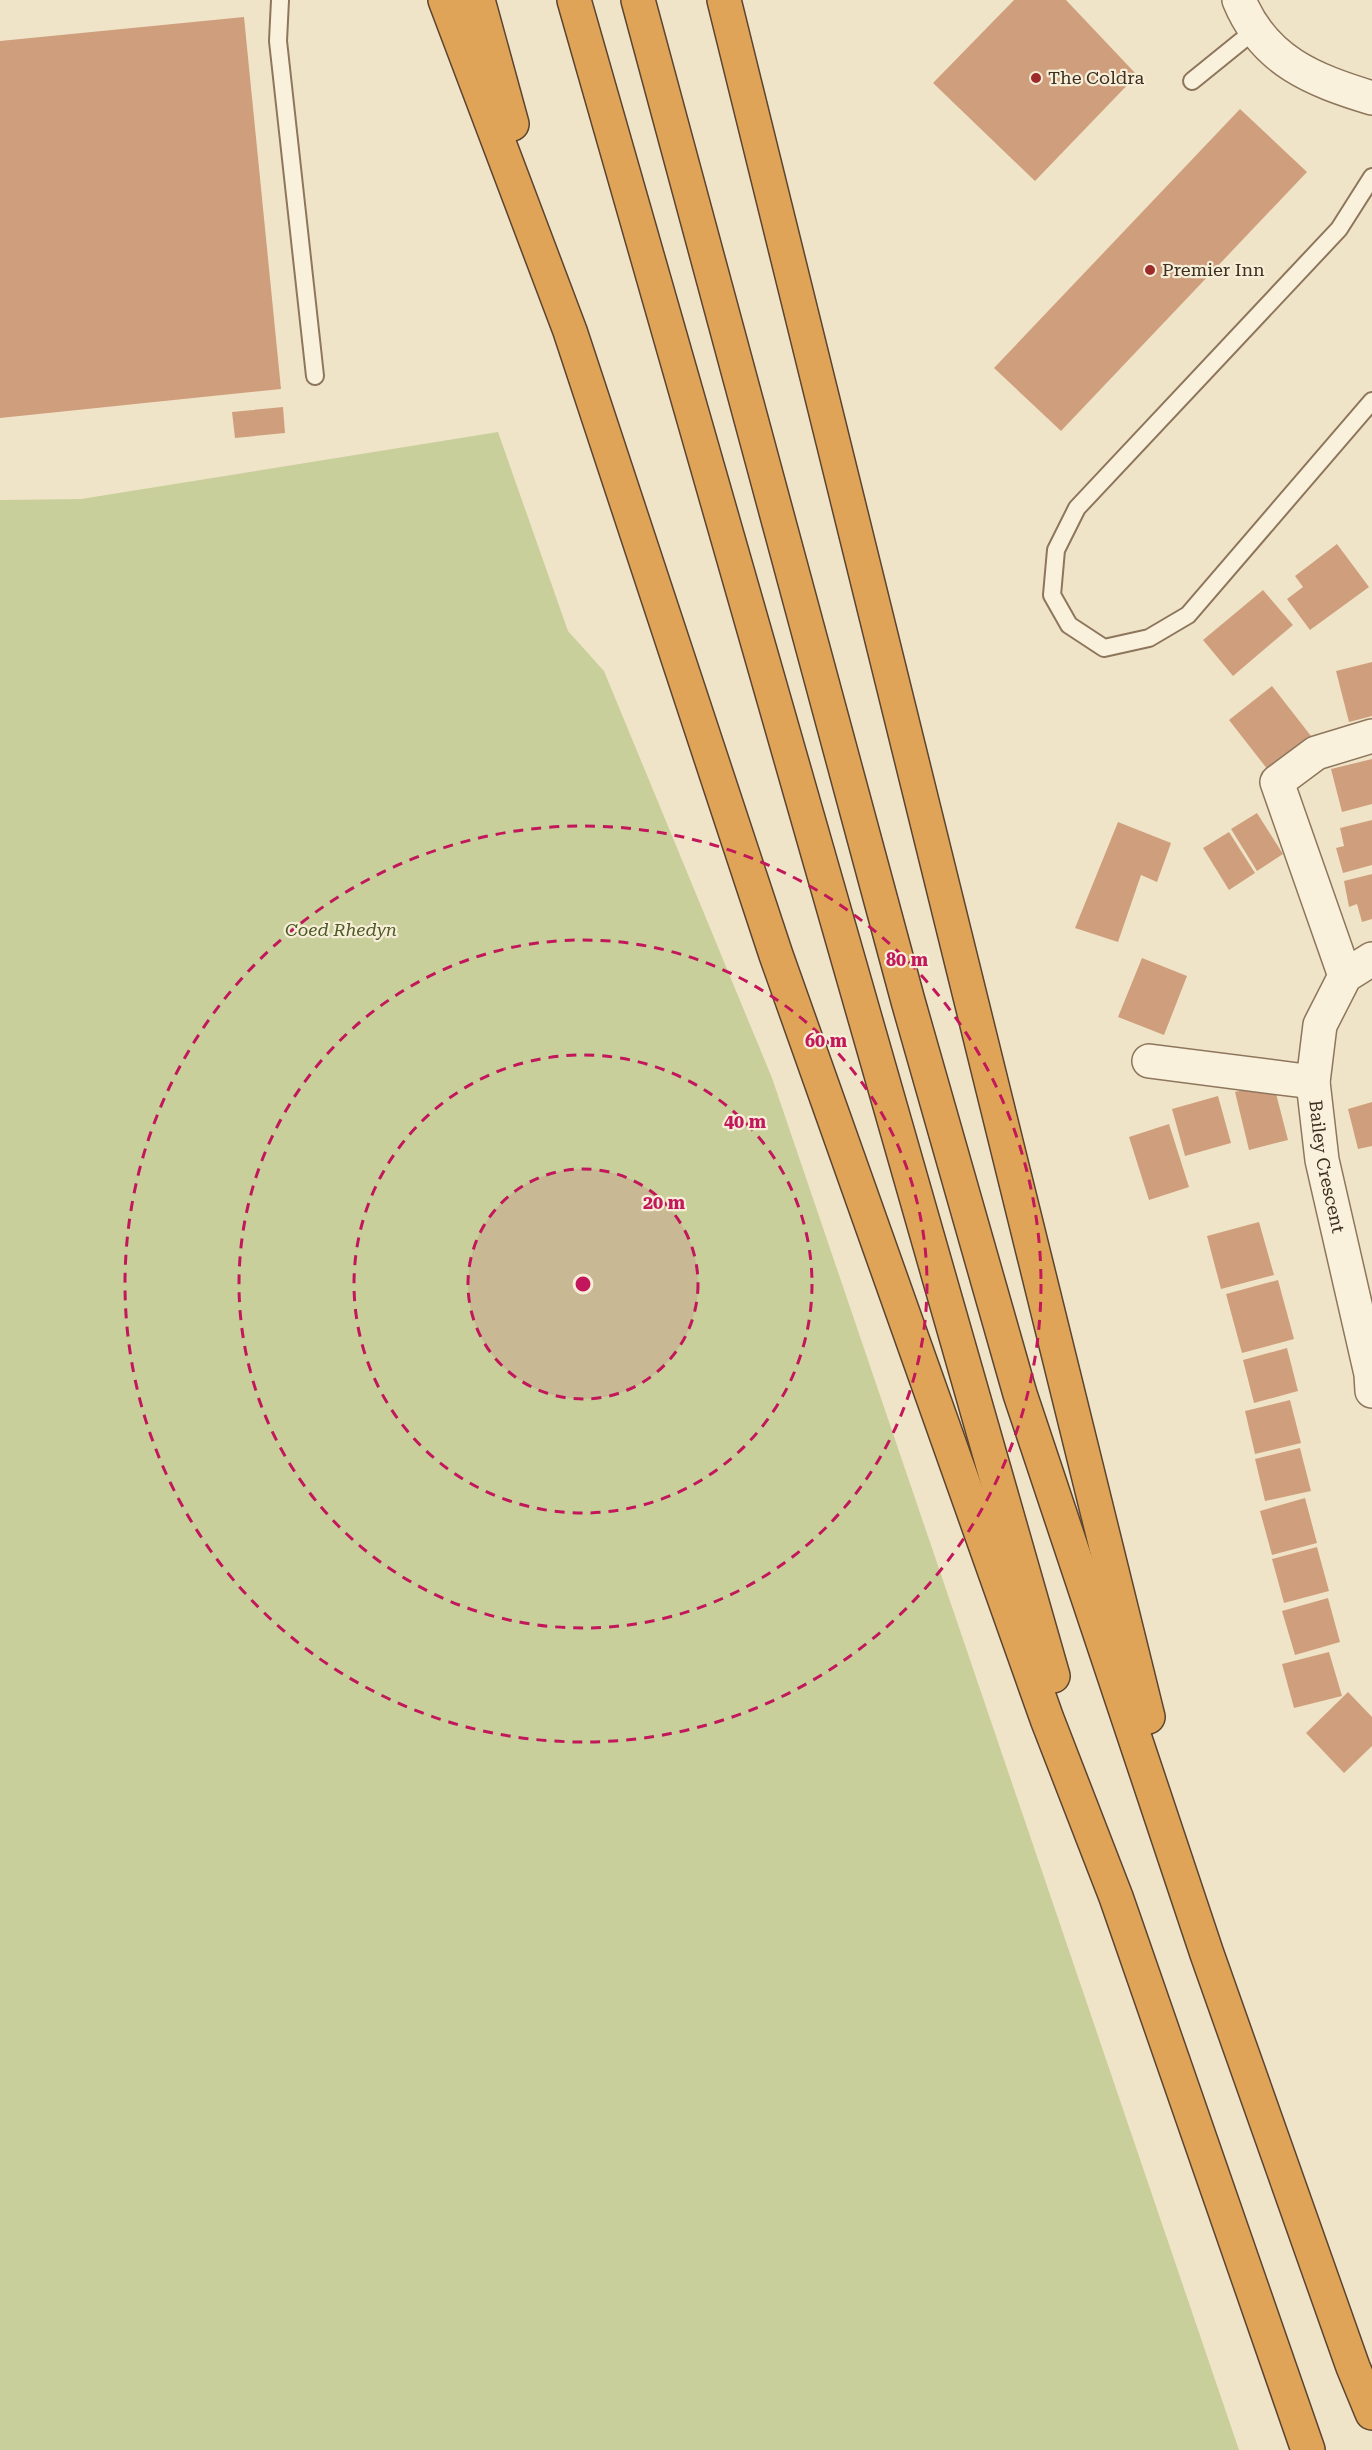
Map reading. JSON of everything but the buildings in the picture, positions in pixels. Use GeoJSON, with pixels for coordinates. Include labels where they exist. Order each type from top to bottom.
{"type":"FeatureCollection","features":[{"type":"Feature","properties":{"kind":"highway"},"geometry":{"type":"LineString","coordinates":[[445,0],[570,331],[776,955],[1047,1719],[1116,1897],[1308,2450]]}},
{"type":"Feature","properties":{"kind":"highway"},"geometry":{"type":"LineString","coordinates":[[478,0],[570,331]]}},
{"type":"Feature","properties":{"kind":"highway"},"geometry":{"type":"LineString","coordinates":[[574,0],[1116,1897]]}},
{"type":"Feature","properties":{"kind":"highway"},"geometry":{"type":"LineString","coordinates":[[638,0],[908,1001],[1020,1394],[1207,1954],[1353,2367],[1372,2413]]}},
{"type":"Feature","properties":{"kind":"highway"},"geometry":{"type":"LineString","coordinates":[[724,0],[1207,1954]]}},
{"type":"Feature","properties":{"kind":"street"},"geometry":{"type":"LineString","coordinates":[[1239,0],[1254,30],[1274,53],[1327,84],[1372,98]]}},
{"type":"Feature","properties":{"kind":"street"},"geometry":{"type":"LineString","coordinates":[[1372,736],[1316,753],[1277,782],[1345,976],[1372,959]]}},
{"type":"Feature","properties":{"kind":"street","name":"Bailey Crescent"},"geometry":{"type":"LineString","coordinates":[[1345,976],[1320,1025],[1314,1082],[1322,1160],[1372,1380]]}},
{"type":"Feature","properties":{"kind":"street"},"geometry":{"type":"LineString","coordinates":[[1149,1061],[1314,1082]]}},
{"type":"Feature","properties":{"kind":"lane"},"geometry":{"type":"LineString","coordinates":[[280,0],[278,41],[315,376]]}},
{"type":"Feature","properties":{"kind":"lane"},"geometry":{"type":"LineString","coordinates":[[1192,81],[1254,30]]}},
{"type":"Feature","properties":{"kind":"lane"},"geometry":{"type":"LineString","coordinates":[[1372,177],[1339,229],[1077,508],[1056,550],[1052,595],[1069,625],[1104,648],[1149,638],[1188,615],[1372,401]]}},
{"type":"Feature","properties":{"kind":"green space","name":"Coed Rhedyn"},"geometry":{"type":"Polygon","coordinates":[[[498,432],[568,631],[604,671],[772,1078],[1239,2450],[0,2450],[0,500],[81,499],[498,432]]]}},
{"type":"Feature","properties":{"kind":"place","name":"The Coldra"},"geometry":{"type":"Point","coordinates":[1036,78]}},
{"type":"Feature","properties":{"kind":"place","name":"Premier Inn"},"geometry":{"type":"Point","coordinates":[1150,270]}}]}
